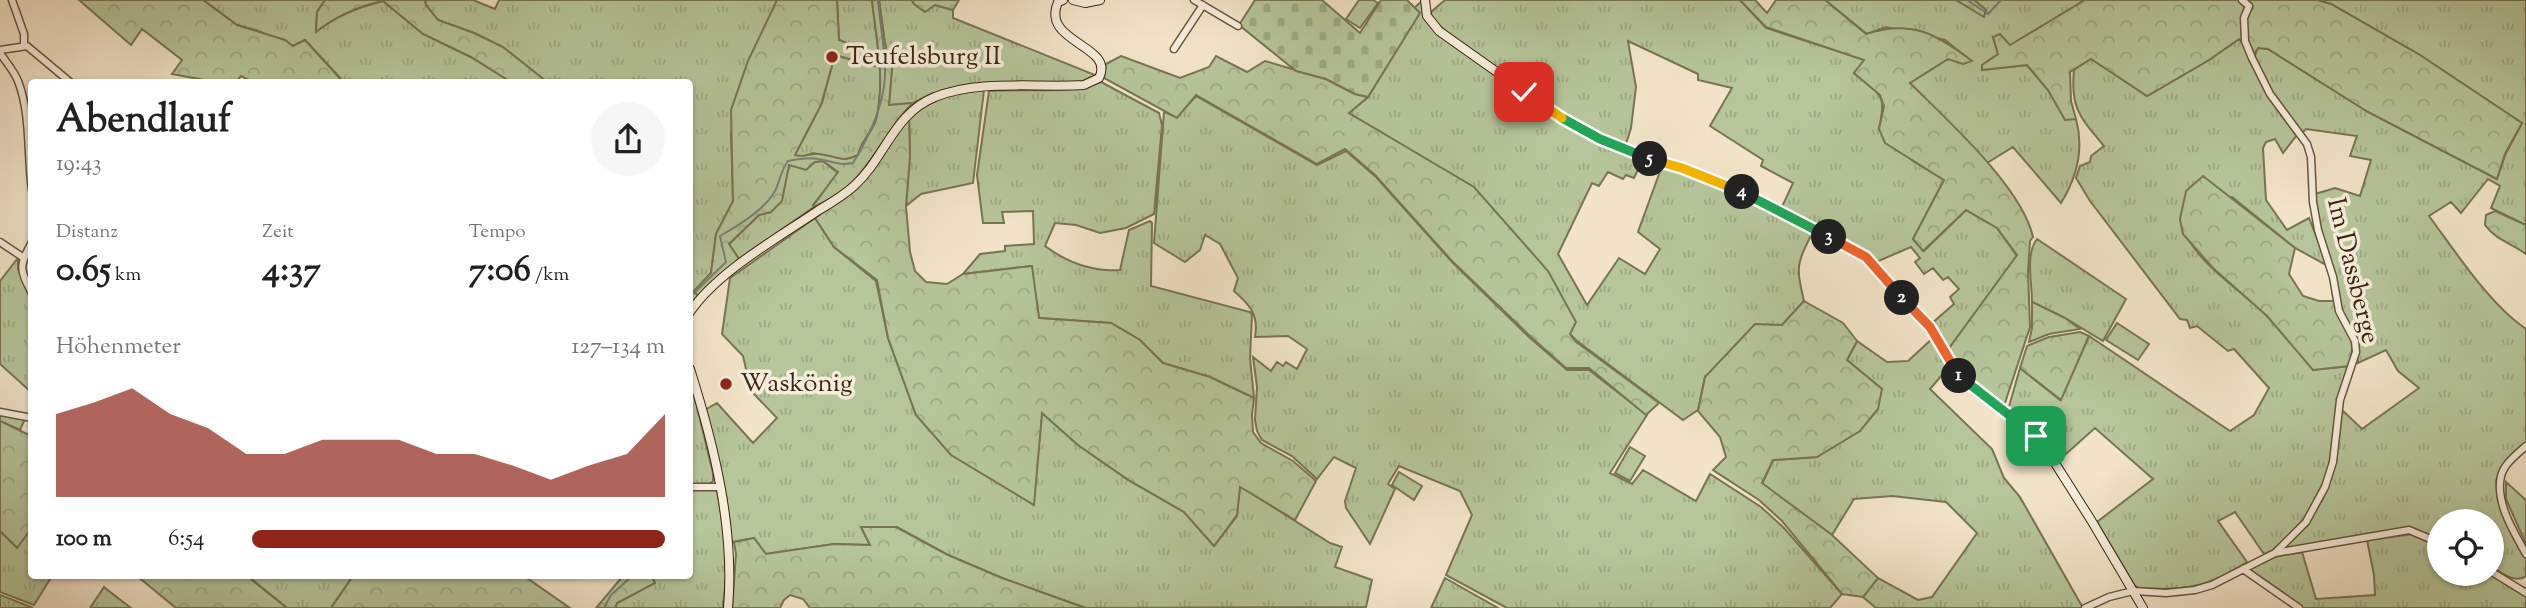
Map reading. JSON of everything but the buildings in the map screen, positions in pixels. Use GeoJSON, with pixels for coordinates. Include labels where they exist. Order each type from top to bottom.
{"type":"FeatureCollection","features":[{"type":"Feature","properties":{"kind":"street"},"geometry":{"type":"LineString","coordinates":[[12,0],[24,34],[24,45]]}},
{"type":"Feature","properties":{"kind":"street"},"geometry":{"type":"LineString","coordinates":[[693,309],[715,285],[746,260],[853,187],[906,116],[927,100],[969,89],[1084,85],[1099,78],[1102,72],[1101,64],[1095,54],[1067,36],[1059,27],[1055,9],[1058,2],[1063,0]]}},
{"type":"Feature","properties":{"kind":"street"},"geometry":{"type":"LineString","coordinates":[[1073,0],[1085,3],[1100,0]]}},
{"type":"Feature","properties":{"kind":"street"},"geometry":{"type":"LineString","coordinates":[[1194,0],[1238,26]]}},
{"type":"Feature","properties":{"kind":"street"},"geometry":{"type":"LineString","coordinates":[[1425,0],[1427,16],[1439,31],[1562,118],[1627,151],[1682,168],[1748,195],[1866,257],[1930,327],[1953,369],[1963,381],[2041,441],[2143,608]]}},
{"type":"Feature","properties":{"kind":"street","name":"Im Dassberge"},"geometry":{"type":"LineString","coordinates":[[2242,0],[2249,6],[2244,18],[2245,41],[2252,58],[2270,94],[2307,144],[2311,157],[2313,202],[2318,230],[2333,277],[2339,311],[2355,341],[2353,365],[2340,400],[2333,461],[2325,487],[2306,522],[2275,553]]}},
{"type":"Feature","properties":{"kind":"street"},"geometry":{"type":"LineString","coordinates":[[1174,49],[1203,5]]}},
{"type":"Feature","properties":{"kind":"street"},"geometry":{"type":"LineString","coordinates":[[24,45],[0,52],[18,80],[28,142]]}},
{"type":"Feature","properties":{"kind":"street"},"geometry":{"type":"LineString","coordinates":[[24,45],[66,79]]}},
{"type":"Feature","properties":{"kind":"street"},"geometry":{"type":"LineString","coordinates":[[0,242],[24,258]]}},
{"type":"Feature","properties":{"kind":"street"},"geometry":{"type":"LineString","coordinates":[[28,250],[21,264],[21,272],[28,285]]}},
{"type":"Feature","properties":{"kind":"street"},"geometry":{"type":"LineString","coordinates":[[693,381],[719,487],[730,553],[728,608]]}},
{"type":"Feature","properties":{"kind":"street"},"geometry":{"type":"LineString","coordinates":[[0,412],[28,417]]}},
{"type":"Feature","properties":{"kind":"street"},"geometry":{"type":"LineString","coordinates":[[2526,446],[2507,464],[2501,476],[2502,499],[2511,526],[2526,554]]}},
{"type":"Feature","properties":{"kind":"street"},"geometry":{"type":"LineString","coordinates":[[693,487],[719,487]]}},
{"type":"Feature","properties":{"kind":"street"},"geometry":{"type":"LineString","coordinates":[[2085,608],[2109,597],[2133,591],[2166,593],[2195,590],[2212,585],[2275,553],[2409,530],[2427,538]]}},
{"type":"Feature","properties":{"kind":"street"},"geometry":{"type":"LineString","coordinates":[[2243,569],[2300,608]]}},
{"type":"Feature","properties":{"kind":"street"},"geometry":{"type":"LineString","coordinates":[[2504,579],[2526,593]]}},
{"type":"Feature","properties":{"kind":"street"},"geometry":{"type":"LineString","coordinates":[[2516,586],[2526,583]]}},
{"type":"Feature","properties":{"kind":"green space"},"geometry":{"type":"Polygon","coordinates":[[[79,0],[203,0],[237,25],[285,40],[293,46],[305,40],[340,79],[247,79],[241,76],[238,79],[199,79],[172,74],[182,60],[142,29],[131,45],[79,0]]]}},
{"type":"Feature","properties":{"kind":"green space"},"geometry":{"type":"Polygon","coordinates":[[[203,0],[325,0],[317,12],[316,31],[348,13],[383,1],[423,34],[471,57],[506,79],[341,79],[305,40],[293,46],[237,25],[203,0]]]}},
{"type":"Feature","properties":{"kind":"green space"},"geometry":{"type":"Polygon","coordinates":[[[325,0],[425,0],[438,20],[503,47],[543,79],[506,79],[471,57],[423,34],[383,1],[348,13],[316,32],[317,12],[325,0]]]}},
{"type":"Feature","properties":{"kind":"green space"},"geometry":{"type":"Polygon","coordinates":[[[425,0],[473,0],[495,9],[499,0],[777,0],[731,133],[733,201],[716,234],[711,273],[694,291],[698,296],[693,302],[693,79],[543,79],[503,47],[438,20],[425,0]]]}},
{"type":"Feature","properties":{"kind":"green space"},"geometry":{"type":"Polygon","coordinates":[[[777,0],[837,0],[839,40],[873,53],[875,66],[835,55],[821,105],[795,155],[818,154],[842,159],[852,158],[858,155],[874,126],[879,101],[880,72],[872,0],[879,0],[886,51],[893,55],[889,105],[913,103],[854,182],[814,207],[838,172],[823,161],[815,162],[806,170],[789,165],[782,201],[771,212],[759,215],[729,244],[739,259],[698,296],[694,291],[711,273],[716,234],[733,201],[731,110],[748,61],[777,0]]]}},
{"type":"Feature","properties":{"kind":"green space"},"geometry":{"type":"Polygon","coordinates":[[[837,0],[872,0],[880,72],[877,116],[858,155],[848,160],[813,153],[802,157],[795,155],[822,103],[835,55],[875,66],[873,53],[839,40],[837,0]]]}},
{"type":"Feature","properties":{"kind":"green space"},"geometry":{"type":"Polygon","coordinates":[[[879,0],[912,0],[914,4],[935,5],[953,10],[953,18],[1095,75],[1081,82],[953,88],[931,94],[913,103],[889,105],[893,56],[886,51],[879,0]]]}},
{"type":"Feature","properties":{"kind":"green space"},"geometry":{"type":"Polygon","coordinates":[[[912,0],[959,0],[953,10],[935,5],[925,12],[912,0]]]}},
{"type":"Feature","properties":{"kind":"green space"},"geometry":{"type":"Polygon","coordinates":[[[1255,0],[1322,0],[1360,33],[1381,0],[1407,0],[1420,13],[1368,97],[1355,94],[1326,79],[1296,71],[1239,25],[1255,0]]]}},
{"type":"Feature","properties":{"kind":"green space"},"geometry":{"type":"Polygon","coordinates":[[[1359,0],[1373,0],[1378,3],[1360,28],[1346,19],[1359,0]]]}},
{"type":"Feature","properties":{"kind":"green space"},"geometry":{"type":"Polygon","coordinates":[[[1445,0],[1740,0],[1766,28],[1865,60],[1854,73],[1880,96],[1882,108],[1879,129],[1913,161],[1944,180],[1913,239],[1924,251],[1966,210],[1997,228],[2017,256],[1947,351],[1931,324],[1954,304],[1950,297],[1959,289],[1948,277],[1943,280],[1933,268],[1924,274],[1915,262],[1920,258],[1911,247],[1876,262],[1865,252],[1781,209],[1793,183],[1761,166],[1763,160],[1710,126],[1732,88],[1698,80],[1698,74],[1628,41],[1636,87],[1631,128],[1625,147],[1555,109],[1446,31],[1432,19],[1431,12],[1445,0]]]}},
{"type":"Feature","properties":{"kind":"green space"},"geometry":{"type":"Polygon","coordinates":[[[1740,0],[1755,0],[1767,13],[1776,0],[1825,0],[1866,34],[1897,28],[1923,32],[1947,43],[1972,61],[1963,64],[1948,59],[1910,83],[1999,176],[2026,218],[2033,237],[2030,241],[2028,272],[2030,327],[2003,409],[1960,374],[1947,351],[2017,255],[1997,228],[1966,210],[1923,251],[1913,239],[1944,180],[1885,143],[1879,129],[1884,106],[1880,95],[1854,73],[1864,60],[1766,27],[1740,0]]]}},
{"type":"Feature","properties":{"kind":"green space"},"geometry":{"type":"Polygon","coordinates":[[[1825,0],[1956,0],[1986,10],[1974,0],[2085,0],[2010,46],[1993,37],[1998,54],[1983,70],[2027,65],[2048,90],[2065,119],[2076,119],[2078,162],[2061,203],[2013,147],[1987,163],[1910,83],[1948,59],[1970,60],[1945,40],[1886,27],[1867,34],[1825,0]]]}},
{"type":"Feature","properties":{"kind":"green space"},"geometry":{"type":"Polygon","coordinates":[[[1956,0],[1974,0],[1986,10],[1984,17],[1956,0]]]}},
{"type":"Feature","properties":{"kind":"green space"},"geometry":{"type":"Polygon","coordinates":[[[2085,0],[2317,0],[2331,4],[2420,55],[2522,123],[2505,154],[2497,179],[2368,112],[2268,49],[2258,48],[2254,54],[2239,39],[2147,96],[2091,59],[2070,72],[2071,101],[2076,119],[2065,120],[2048,90],[2027,65],[1982,70],[1982,65],[1998,54],[1993,37],[2000,34],[2010,45],[2085,0]]]}},
{"type":"Feature","properties":{"kind":"green space"},"geometry":{"type":"Polygon","coordinates":[[[2317,0],[2526,0],[2526,225],[2491,208],[2500,186],[2488,179],[2461,213],[2451,202],[2429,216],[2486,292],[2526,329],[2526,444],[2503,465],[2496,481],[2498,501],[2502,509],[2427,509],[2427,535],[2412,528],[2286,549],[2284,546],[2326,489],[2342,410],[2362,429],[2419,388],[2398,371],[2386,350],[2358,363],[2356,346],[2339,307],[2325,251],[2315,194],[2335,188],[2360,196],[2371,160],[2350,156],[2357,136],[2306,129],[2301,134],[2284,113],[2254,58],[2258,48],[2268,49],[2368,112],[2497,179],[2505,155],[2522,123],[2418,54],[2331,4],[2317,0]]]}},
{"type":"Feature","properties":{"kind":"green space"},"geometry":{"type":"Polygon","coordinates":[[[1422,1],[1426,21],[1545,111],[1643,159],[1634,178],[1626,175],[1623,179],[1608,172],[1599,186],[1592,183],[1558,254],[1587,305],[1619,258],[1645,274],[1660,249],[1638,232],[1662,166],[1747,197],[1813,232],[1799,265],[1804,301],[1782,325],[1705,377],[1698,410],[1683,420],[1577,341],[1349,113],[1368,97],[1419,13],[1414,8],[1422,1]]]}},
{"type":"Feature","properties":{"kind":"green space"},"geometry":{"type":"Polygon","coordinates":[[[2239,39],[2262,84],[2297,135],[2283,153],[2275,139],[2266,142],[2263,148],[2266,200],[2287,230],[2309,218],[2328,266],[2295,248],[2232,197],[2180,219],[2185,234],[2204,260],[2273,322],[2313,370],[2349,366],[2340,417],[2326,473],[2316,500],[2303,523],[2286,542],[2264,554],[2235,512],[2218,521],[2247,562],[2196,586],[2139,588],[2135,586],[2097,522],[2153,479],[2095,428],[2057,462],[2039,434],[2008,410],[2020,368],[2060,400],[2089,336],[2230,431],[2254,415],[2269,388],[2234,349],[2228,351],[2197,326],[2190,328],[2187,320],[2180,319],[2090,201],[2076,178],[2080,166],[2090,162],[2091,156],[2104,146],[2079,112],[2074,94],[2074,70],[2091,58],[2147,96],[2239,39]]]}},
{"type":"Feature","properties":{"kind":"green space"},"geometry":{"type":"Polygon","coordinates":[[[1121,56],[1180,78],[1209,67],[1216,56],[1247,72],[1265,61],[1326,79],[1355,94],[1368,97],[1349,113],[1474,187],[1548,271],[1576,322],[1570,334],[1575,341],[1659,403],[1646,415],[1589,368],[1566,368],[1452,261],[1375,175],[1345,149],[1317,164],[1196,95],[1177,118],[1104,78],[1106,64],[1121,56]]]}},
{"type":"Feature","properties":{"kind":"green space"},"geometry":{"type":"Polygon","coordinates":[[[1101,82],[1159,113],[1162,125],[1154,214],[1126,228],[1100,233],[1076,225],[1055,223],[1045,246],[1081,265],[1120,270],[1129,230],[1150,221],[1151,286],[1250,312],[1252,315],[1250,358],[1254,398],[1210,377],[1163,363],[1140,340],[1111,323],[1039,318],[1031,266],[963,274],[980,254],[1005,251],[1005,246],[1034,244],[1033,211],[1002,212],[1004,223],[983,223],[977,175],[989,91],[1060,90],[1101,82]]]}},
{"type":"Feature","properties":{"kind":"green space"},"geometry":{"type":"Polygon","coordinates":[[[984,90],[973,183],[921,194],[906,206],[910,156],[909,116],[944,98],[984,90]]]}},
{"type":"Feature","properties":{"kind":"green space"},"geometry":{"type":"Polygon","coordinates":[[[1196,96],[1317,165],[1346,151],[1376,177],[1452,262],[1529,337],[1567,370],[1589,370],[1647,415],[1610,473],[1632,484],[1643,470],[1696,501],[1710,474],[1761,507],[1783,527],[1842,594],[1830,608],[1507,608],[1446,575],[1472,515],[1460,491],[1399,466],[1388,484],[1395,489],[1370,544],[1346,508],[1345,501],[1356,468],[1334,457],[1317,479],[1292,456],[1262,440],[1257,431],[1257,387],[1253,357],[1271,371],[1277,362],[1283,366],[1286,362],[1297,369],[1307,349],[1288,336],[1255,337],[1254,316],[1249,306],[1234,291],[1238,278],[1220,244],[1205,235],[1200,250],[1185,262],[1154,243],[1164,112],[1177,117],[1196,96]]]}},
{"type":"Feature","properties":{"kind":"green space"},"geometry":{"type":"Polygon","coordinates":[[[909,116],[910,156],[906,206],[910,252],[915,271],[926,282],[947,284],[963,274],[1032,266],[1039,318],[1111,323],[1140,340],[1163,363],[1210,377],[1254,398],[1253,432],[1261,443],[1293,461],[1316,481],[1295,520],[1240,487],[1237,515],[1214,546],[1184,512],[1127,479],[1078,445],[1042,413],[1034,505],[951,455],[916,415],[888,338],[877,280],[834,247],[815,218],[849,194],[909,116]]]}},
{"type":"Feature","properties":{"kind":"green space"},"geometry":{"type":"Polygon","coordinates":[[[823,161],[838,173],[814,207],[739,259],[729,244],[759,215],[771,212],[789,165],[823,161]]]}},
{"type":"Feature","properties":{"kind":"green space"},"geometry":{"type":"Polygon","coordinates":[[[2203,176],[2295,248],[2289,274],[2303,296],[2319,301],[2335,301],[2351,340],[2349,366],[2313,370],[2267,316],[2213,268],[2183,234],[2180,219],[2186,191],[2203,176]]]}},
{"type":"Feature","properties":{"kind":"green space"},"geometry":{"type":"Polygon","coordinates":[[[2495,211],[2526,225],[2526,254],[2499,238],[2485,225],[2486,215],[2495,211]]]}},
{"type":"Feature","properties":{"kind":"green space"},"geometry":{"type":"Polygon","coordinates":[[[815,218],[834,247],[876,281],[888,338],[916,415],[952,455],[1033,504],[1042,413],[1078,445],[1128,480],[1184,512],[1214,546],[1237,516],[1240,486],[1330,543],[1342,547],[1335,567],[1372,580],[1366,607],[1086,608],[1002,578],[948,555],[897,527],[861,527],[870,545],[834,544],[766,554],[754,538],[732,542],[705,410],[717,403],[753,443],[777,418],[751,391],[743,356],[722,334],[730,278],[815,218]]]}},
{"type":"Feature","properties":{"kind":"green space"},"geometry":{"type":"Polygon","coordinates":[[[2037,239],[2126,299],[2103,341],[2032,302],[2030,261],[2037,239]]]}},
{"type":"Feature","properties":{"kind":"green space"},"geometry":{"type":"Polygon","coordinates":[[[18,258],[18,269],[28,293],[28,389],[0,364],[0,281],[18,258]]]}},
{"type":"Feature","properties":{"kind":"green space"},"geometry":{"type":"Polygon","coordinates":[[[1804,301],[1843,323],[1857,341],[1847,360],[1882,389],[1878,409],[1860,431],[1817,457],[1773,460],[1762,483],[1832,535],[1878,578],[1863,597],[1842,594],[1782,521],[1759,500],[1713,470],[1726,457],[1720,437],[1698,411],[1705,377],[1755,324],[1782,325],[1804,301]]]}},
{"type":"Feature","properties":{"kind":"green space"},"geometry":{"type":"Polygon","coordinates":[[[2032,302],[2065,318],[2080,329],[2049,334],[2029,342],[2032,302]]]}},
{"type":"Feature","properties":{"kind":"green space"},"geometry":{"type":"Polygon","coordinates":[[[2117,323],[2149,344],[2138,360],[2106,340],[2117,323]]]}},
{"type":"Feature","properties":{"kind":"green space"},"geometry":{"type":"Polygon","coordinates":[[[2080,332],[2089,336],[2061,400],[2020,368],[2027,346],[2049,337],[2080,332]]]}},
{"type":"Feature","properties":{"kind":"green space"},"geometry":{"type":"Polygon","coordinates":[[[1933,338],[1948,368],[1930,389],[1992,449],[2004,478],[2020,497],[2083,608],[1876,608],[1863,597],[1878,578],[1918,600],[1932,597],[1977,533],[1946,502],[1892,496],[1854,499],[1832,535],[1762,484],[1773,460],[1817,457],[1882,389],[1847,360],[1857,341],[1887,362],[1908,361],[1933,338]]]}},
{"type":"Feature","properties":{"kind":"green space"},"geometry":{"type":"Polygon","coordinates":[[[693,390],[713,473],[713,481],[708,485],[693,485],[693,390]]]}},
{"type":"Feature","properties":{"kind":"green space"},"geometry":{"type":"Polygon","coordinates":[[[0,413],[25,419],[20,430],[0,421],[0,413]]]}},
{"type":"Feature","properties":{"kind":"green space"},"geometry":{"type":"Polygon","coordinates":[[[0,421],[28,435],[28,533],[17,548],[0,531],[0,421]]]}},
{"type":"Feature","properties":{"kind":"green space"},"geometry":{"type":"Polygon","coordinates":[[[1630,447],[1645,456],[1630,481],[1615,473],[1630,447]]]}},
{"type":"Feature","properties":{"kind":"green space"},"geometry":{"type":"Polygon","coordinates":[[[1399,472],[1422,486],[1414,500],[1392,485],[1399,472]]]}},
{"type":"Feature","properties":{"kind":"green space"},"geometry":{"type":"Polygon","coordinates":[[[2506,482],[2526,500],[2526,544],[2506,499],[2506,482]]]}},
{"type":"Feature","properties":{"kind":"green space"},"geometry":{"type":"Polygon","coordinates":[[[717,489],[728,554],[723,608],[615,608],[617,603],[654,583],[653,579],[693,579],[693,490],[717,489]]]}},
{"type":"Feature","properties":{"kind":"green space"},"geometry":{"type":"Polygon","coordinates":[[[2504,513],[2526,559],[2526,576],[2517,579],[2504,574],[2504,513]]]}},
{"type":"Feature","properties":{"kind":"green space"},"geometry":{"type":"Polygon","coordinates":[[[861,527],[896,527],[948,555],[1085,608],[810,608],[803,599],[790,595],[780,608],[732,608],[736,554],[734,542],[754,538],[766,554],[834,544],[870,545],[861,527]]]}},
{"type":"Feature","properties":{"kind":"green space"},"geometry":{"type":"Polygon","coordinates":[[[28,529],[28,579],[50,579],[34,605],[0,592],[0,531],[28,529]]]}},
{"type":"Feature","properties":{"kind":"green space"},"geometry":{"type":"Polygon","coordinates":[[[2413,534],[2427,541],[2427,586],[2504,586],[2504,581],[2514,587],[2526,588],[2526,608],[2303,608],[2247,568],[2278,556],[2302,552],[2316,599],[2375,595],[2367,540],[2413,534]]]}},
{"type":"Feature","properties":{"kind":"green space"},"geometry":{"type":"Polygon","coordinates":[[[1445,578],[1498,608],[1431,608],[1445,578]]]}},
{"type":"Feature","properties":{"kind":"green space"},"geometry":{"type":"Polygon","coordinates":[[[141,579],[251,579],[287,608],[176,608],[141,579]]]}},
{"type":"Feature","properties":{"kind":"green space"},"geometry":{"type":"Polygon","coordinates":[[[252,579],[351,579],[331,608],[287,608],[252,579]]]}},
{"type":"Feature","properties":{"kind":"green space"},"geometry":{"type":"Polygon","coordinates":[[[351,579],[528,579],[570,608],[331,608],[351,579]]]}},
{"type":"Feature","properties":{"kind":"green space"},"geometry":{"type":"Polygon","coordinates":[[[620,579],[653,579],[655,583],[617,603],[615,608],[596,608],[620,579]]]}},
{"type":"Feature","properties":{"kind":"green space"},"geometry":{"type":"Polygon","coordinates":[[[105,588],[131,608],[90,608],[105,588]]]}},
{"type":"Feature","properties":{"kind":"green space"},"geometry":{"type":"Polygon","coordinates":[[[0,595],[33,608],[0,608],[0,595]]]}},
{"type":"Feature","properties":{"kind":"waterway"},"geometry":{"type":"LineString","coordinates":[[693,294],[726,262],[720,236],[758,211],[771,198],[788,161],[810,158],[839,164],[853,163],[874,122],[884,89],[885,58],[878,0]]}},
{"type":"Feature","properties":{"kind":"waterway"},"geometry":{"type":"LineString","coordinates":[[1967,0],[1988,14],[2001,0]]}},
{"type":"Feature","properties":{"kind":"waterway"},"geometry":{"type":"LineString","coordinates":[[604,608],[611,595],[629,579]]}},
{"type":"Feature","properties":{"kind":"place","name":"Teufelsburg II"},"geometry":{"type":"Point","coordinates":[832,57]}},
{"type":"Feature","properties":{"kind":"place","name":"Waskönig"},"geometry":{"type":"Point","coordinates":[726,384]}},
{"type":"Feature","properties":{"kind":"route"},"geometry":{"type":"LineString","coordinates":[[1524,92],[1562,118],[1600,139],[1748,195],[1866,257],[1930,327],[1953,369],[1963,381],[2036,436]]}}]}
